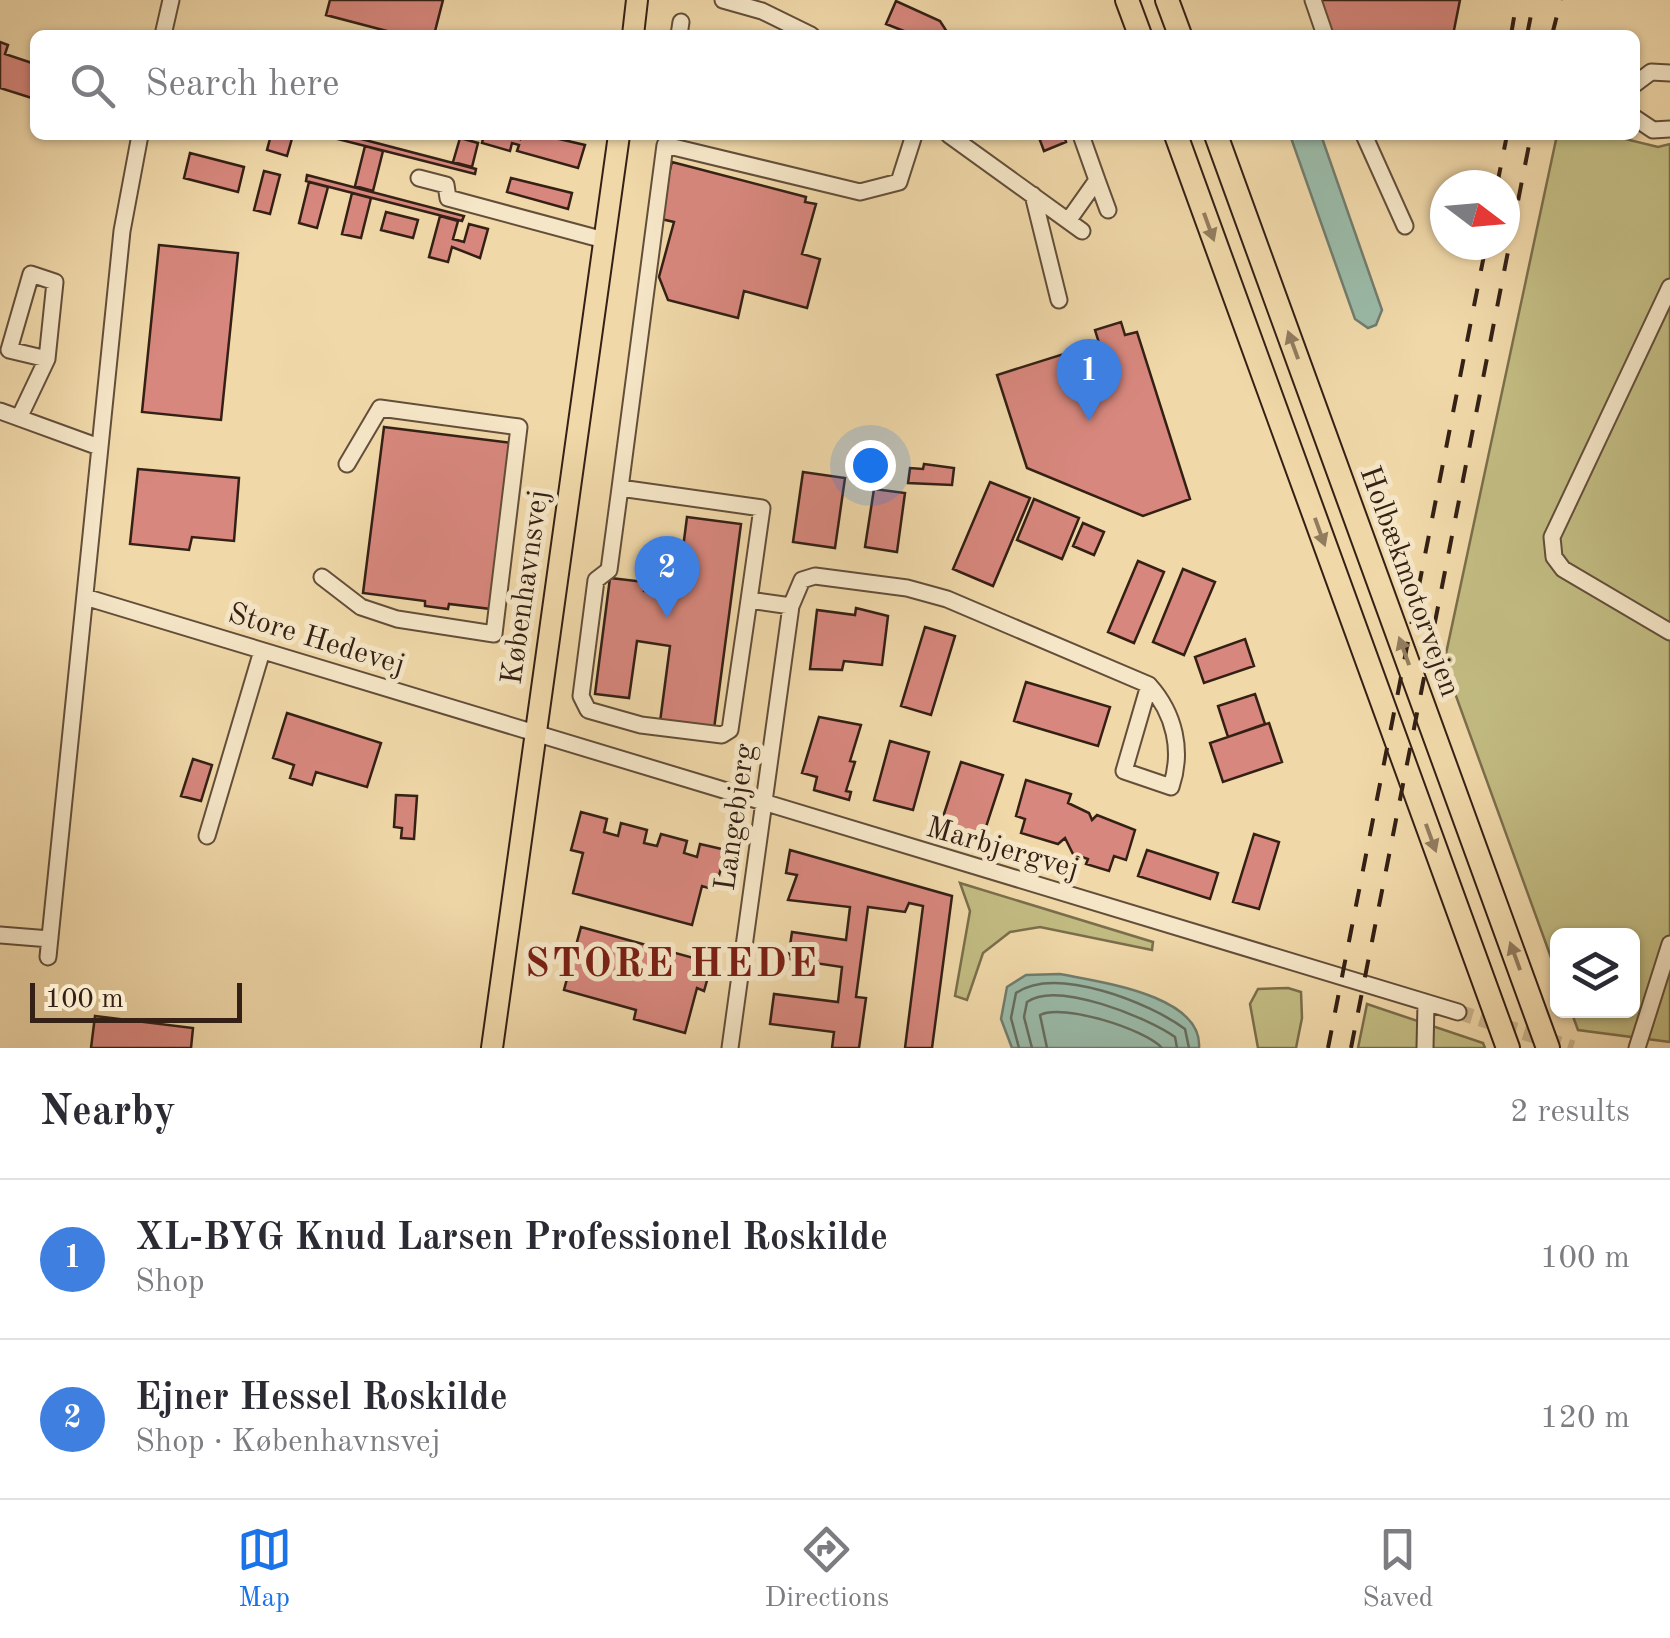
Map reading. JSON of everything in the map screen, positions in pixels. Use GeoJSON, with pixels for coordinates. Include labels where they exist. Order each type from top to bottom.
{"type":"FeatureCollection","features":[{"type":"Feature","properties":{"kind":"highway"},"geometry":{"type":"LineString","coordinates":[[1127,0],[1138,30]]}},
{"type":"Feature","properties":{"kind":"highway"},"geometry":{"type":"LineString","coordinates":[[1167,0],[1178,30]]}},
{"type":"Feature","properties":{"kind":"highway"},"geometry":{"type":"LineString","coordinates":[[1178,140],[1508,1048]]}},
{"type":"Feature","properties":{"kind":"highway","name":"Holbækmotorvejen"},"geometry":{"type":"LineString","coordinates":[[1218,140],[1548,1048]]}},
{"type":"Feature","properties":{"kind":"main road"},"geometry":{"type":"LineString","coordinates":[[633,30],[637,0]]}},
{"type":"Feature","properties":{"kind":"main road","name":"Københavnsvej"},"geometry":{"type":"LineString","coordinates":[[492,1048],[617,140]]}},
{"type":"Feature","properties":{"kind":"street"},"geometry":{"type":"LineString","coordinates":[[163,30],[171,0]]}},
{"type":"Feature","properties":{"kind":"street"},"geometry":{"type":"LineString","coordinates":[[725,0],[764,6],[803,30]]}},
{"type":"Feature","properties":{"kind":"street"},"geometry":{"type":"LineString","coordinates":[[1313,0],[1323,30]]}},
{"type":"Feature","properties":{"kind":"street"},"geometry":{"type":"LineString","coordinates":[[1640,80],[1651,72],[1670,71]]}},
{"type":"Feature","properties":{"kind":"street"},"geometry":{"type":"LineString","coordinates":[[1640,121],[1653,130],[1670,129]]}},
{"type":"Feature","properties":{"kind":"street"},"geometry":{"type":"LineString","coordinates":[[48,957],[122,231],[139,140]]}},
{"type":"Feature","properties":{"kind":"street"},"geometry":{"type":"LineString","coordinates":[[620,488],[762,508],[730,730],[722,735],[641,725],[588,710],[581,696],[596,580],[609,570],[665,140],[860,192],[900,182],[913,140]]}},
{"type":"Feature","properties":{"kind":"street"},"geometry":{"type":"LineString","coordinates":[[957,140],[1075,226],[1097,180]]}},
{"type":"Feature","properties":{"kind":"street"},"geometry":{"type":"LineString","coordinates":[[1083,140],[1108,210]]}},
{"type":"Feature","properties":{"kind":"street"},"geometry":{"type":"LineString","coordinates":[[1366,140],[1405,226]]}},
{"type":"Feature","properties":{"kind":"street"},"geometry":{"type":"LineString","coordinates":[[419,178],[446,185],[448,198],[604,240]]}},
{"type":"Feature","properties":{"kind":"street"},"geometry":{"type":"LineString","coordinates":[[1033,196],[1059,300]]}},
{"type":"Feature","properties":{"kind":"street"},"geometry":{"type":"LineString","coordinates":[[19,418],[47,359],[55,282],[31,274],[8,350],[47,359]]}},
{"type":"Feature","properties":{"kind":"street"},"geometry":{"type":"LineString","coordinates":[[1670,286],[1552,536],[1554,557],[1562,569],[1670,632]]}},
{"type":"Feature","properties":{"kind":"street"},"geometry":{"type":"LineString","coordinates":[[322,578],[362,607],[397,619],[494,634],[519,427],[380,408],[347,464]]}},
{"type":"Feature","properties":{"kind":"street"},"geometry":{"type":"LineString","coordinates":[[0,411],[100,447]]}},
{"type":"Feature","properties":{"kind":"street"},"geometry":{"type":"LineString","coordinates":[[749,600],[792,600],[802,580],[814,576],[907,588],[947,599],[1149,685],[1164,702],[1180,758],[1171,787],[1124,771],[1149,685]]}},
{"type":"Feature","properties":{"kind":"street","name":"Store Hedevej"},"geometry":{"type":"LineString","coordinates":[[85,597],[533,732]]}},
{"type":"Feature","properties":{"kind":"street","name":"Langebjerg"},"geometry":{"type":"LineString","coordinates":[[730,1048],[792,600]]}},
{"type":"Feature","properties":{"kind":"street"},"geometry":{"type":"LineString","coordinates":[[207,836],[262,650]]}},
{"type":"Feature","properties":{"kind":"street","name":"Marbjergvej"},"geometry":{"type":"LineString","coordinates":[[533,732],[764,806],[1458,1012]]}},
{"type":"Feature","properties":{"kind":"street"},"geometry":{"type":"LineString","coordinates":[[0,935],[50,939]]}},
{"type":"Feature","properties":{"kind":"street"},"geometry":{"type":"LineString","coordinates":[[1637,1048],[1670,944]]}},
{"type":"Feature","properties":{"kind":"street"},"geometry":{"type":"LineString","coordinates":[[1425,1048],[1426,1003]]}},
{"type":"Feature","properties":{"kind":"shaded area"},"geometry":{"type":"Polygon","coordinates":[[[1556,140],[1629,140],[1658,147],[1670,144],[1670,1042],[1578,1030],[1574,1018],[1640,1018],[1640,928],[1550,928],[1550,955],[1444,663],[1556,140]]]}},
{"type":"Feature","properties":{"kind":"shaded area"},"geometry":{"type":"Polygon","coordinates":[[[960,883],[1153,942],[1152,950],[1040,927],[1010,932],[983,953],[967,1000],[955,996],[970,911],[960,883]]]}},
{"type":"Feature","properties":{"kind":"shaded area"},"geometry":{"type":"Polygon","coordinates":[[[1288,988],[1301,992],[1302,1018],[1296,1048],[1258,1048],[1250,1004],[1258,989],[1288,988]]]}},
{"type":"Feature","properties":{"kind":"shaded area"},"geometry":{"type":"Polygon","coordinates":[[[1367,1004],[1483,1043],[1485,1048],[1358,1048],[1367,1004]]]}},
{"type":"Feature","properties":{"kind":"water"},"geometry":{"type":"Polygon","coordinates":[[[1292,140],[1323,140],[1382,310],[1376,325],[1368,328],[1355,319],[1292,140]]]}},
{"type":"Feature","properties":{"kind":"water"},"geometry":{"type":"Polygon","coordinates":[[[1060,974],[1122,987],[1167,1003],[1196,1030],[1199,1048],[1012,1048],[1001,1019],[1007,987],[1026,975],[1060,974]]]}},
{"type":"Feature","properties":{"kind":"building"},"geometry":{"type":"Polygon","coordinates":[[[330,0],[443,0],[435,30],[383,30],[326,15],[330,0]]]}},
{"type":"Feature","properties":{"kind":"building"},"geometry":{"type":"Polygon","coordinates":[[[1318,0],[1460,0],[1454,30],[1328,30],[1318,0]]]}},
{"type":"Feature","properties":{"kind":"building"},"geometry":{"type":"Polygon","coordinates":[[[896,1],[940,21],[946,30],[901,30],[886,24],[896,1]]]}},
{"type":"Feature","properties":{"kind":"building"},"geometry":{"type":"Polygon","coordinates":[[[0,42],[8,45],[5,54],[30,62],[30,97],[0,88],[0,42]]]}},
{"type":"Feature","properties":{"kind":"building"},"geometry":{"type":"Polygon","coordinates":[[[270,140],[292,140],[287,156],[267,150],[270,140]]]}},
{"type":"Feature","properties":{"kind":"building"},"geometry":{"type":"Polygon","coordinates":[[[342,140],[365,140],[476,169],[475,174],[342,140]]]}},
{"type":"Feature","properties":{"kind":"building"},"geometry":{"type":"Polygon","coordinates":[[[459,140],[478,143],[472,167],[453,162],[459,140]]]}},
{"type":"Feature","properties":{"kind":"building"},"geometry":{"type":"Polygon","coordinates":[[[564,140],[585,145],[578,168],[517,151],[519,145],[512,143],[510,151],[482,143],[564,140]]]}},
{"type":"Feature","properties":{"kind":"building"},"geometry":{"type":"Polygon","coordinates":[[[1040,140],[1065,140],[1066,142],[1044,151],[1040,140]]]}},
{"type":"Feature","properties":{"kind":"building"},"geometry":{"type":"Polygon","coordinates":[[[365,146],[383,151],[373,191],[355,186],[365,146]]]}},
{"type":"Feature","properties":{"kind":"building"},"geometry":{"type":"Polygon","coordinates":[[[190,153],[244,167],[238,192],[184,178],[190,153]]]}},
{"type":"Feature","properties":{"kind":"building"},"geometry":{"type":"Polygon","coordinates":[[[672,162],[806,197],[805,202],[816,204],[802,254],[820,259],[807,308],[744,291],[738,318],[668,300],[659,277],[674,222],[657,218],[672,162]]]}},
{"type":"Feature","properties":{"kind":"building"},"geometry":{"type":"Polygon","coordinates":[[[264,171],[280,175],[270,214],[254,210],[264,171]]]}},
{"type":"Feature","properties":{"kind":"building"},"geometry":{"type":"Polygon","coordinates":[[[307,175],[464,216],[462,221],[306,181],[307,175]]]}},
{"type":"Feature","properties":{"kind":"building"},"geometry":{"type":"Polygon","coordinates":[[[511,178],[572,193],[568,209],[507,192],[511,178]]]}},
{"type":"Feature","properties":{"kind":"building"},"geometry":{"type":"Polygon","coordinates":[[[309,182],[328,187],[317,228],[299,223],[309,182]]]}},
{"type":"Feature","properties":{"kind":"building"},"geometry":{"type":"Polygon","coordinates":[[[352,193],[371,198],[361,238],[342,234],[352,193]]]}},
{"type":"Feature","properties":{"kind":"building"},"geometry":{"type":"Polygon","coordinates":[[[386,212],[418,220],[413,238],[381,230],[386,212]]]}},
{"type":"Feature","properties":{"kind":"building"},"geometry":{"type":"Polygon","coordinates":[[[440,216],[458,221],[453,239],[464,242],[469,224],[488,229],[480,258],[452,247],[448,262],[429,257],[440,216]]]}},
{"type":"Feature","properties":{"kind":"building"},"geometry":{"type":"Polygon","coordinates":[[[159,245],[238,253],[221,420],[142,412],[159,245]]]}},
{"type":"Feature","properties":{"kind":"building"},"geometry":{"type":"Polygon","coordinates":[[[1121,322],[1125,335],[1137,332],[1190,499],[1143,516],[1027,468],[997,375],[1099,343],[1095,330],[1121,322]]]}},
{"type":"Feature","properties":{"kind":"building"},"geometry":{"type":"Polygon","coordinates":[[[384,427],[512,443],[491,609],[449,604],[448,609],[425,606],[425,601],[363,593],[384,427]]]}},
{"type":"Feature","properties":{"kind":"building"},"geometry":{"type":"Polygon","coordinates":[[[924,464],[954,468],[952,485],[908,483],[910,468],[923,469],[924,464]]]}},
{"type":"Feature","properties":{"kind":"building"},"geometry":{"type":"Polygon","coordinates":[[[138,469],[239,478],[234,541],[192,537],[189,550],[130,544],[138,469]]]}},
{"type":"Feature","properties":{"kind":"building"},"geometry":{"type":"Polygon","coordinates":[[[803,472],[845,478],[835,548],[793,542],[803,472]]]}},
{"type":"Feature","properties":{"kind":"building"},"geometry":{"type":"Polygon","coordinates":[[[990,482],[1030,498],[993,586],[953,569],[990,482]]]}},
{"type":"Feature","properties":{"kind":"building"},"geometry":{"type":"Polygon","coordinates":[[[874,489],[905,493],[897,552],[865,547],[874,489]]]}},
{"type":"Feature","properties":{"kind":"building"},"geometry":{"type":"Polygon","coordinates":[[[1034,499],[1079,518],[1062,559],[1017,540],[1034,499]]]}},
{"type":"Feature","properties":{"kind":"building"},"geometry":{"type":"Polygon","coordinates":[[[687,517],[741,524],[714,729],[660,722],[670,646],[637,641],[629,698],[595,694],[610,578],[645,582],[644,591],[677,595],[687,517]]]}},
{"type":"Feature","properties":{"kind":"building"},"geometry":{"type":"Polygon","coordinates":[[[1083,523],[1104,532],[1094,555],[1073,546],[1083,523]]]}},
{"type":"Feature","properties":{"kind":"building"},"geometry":{"type":"Polygon","coordinates":[[[1138,561],[1164,572],[1134,643],[1108,632],[1138,561]]]}},
{"type":"Feature","properties":{"kind":"building"},"geometry":{"type":"Polygon","coordinates":[[[1183,569],[1215,582],[1184,655],[1153,642],[1183,569]]]}},
{"type":"Feature","properties":{"kind":"building"},"geometry":{"type":"Polygon","coordinates":[[[856,608],[888,616],[882,665],[844,661],[842,670],[810,669],[817,610],[855,615],[856,608]]]}},
{"type":"Feature","properties":{"kind":"building"},"geometry":{"type":"Polygon","coordinates":[[[925,627],[955,636],[931,715],[901,706],[925,627]]]}},
{"type":"Feature","properties":{"kind":"building"},"geometry":{"type":"Polygon","coordinates":[[[1245,639],[1254,666],[1204,683],[1195,657],[1245,639]]]}},
{"type":"Feature","properties":{"kind":"building"},"geometry":{"type":"Polygon","coordinates":[[[1026,682],[1110,707],[1098,746],[1014,721],[1026,682]]]}},
{"type":"Feature","properties":{"kind":"building"},"geometry":{"type":"Polygon","coordinates":[[[1255,694],[1265,724],[1228,737],[1218,706],[1255,694]]]}},
{"type":"Feature","properties":{"kind":"building"},"geometry":{"type":"Polygon","coordinates":[[[287,713],[381,743],[367,787],[316,772],[312,785],[290,778],[294,765],[273,758],[287,713]]]}},
{"type":"Feature","properties":{"kind":"building"},"geometry":{"type":"Polygon","coordinates":[[[819,717],[861,725],[850,761],[855,762],[846,791],[851,792],[849,800],[814,790],[817,777],[802,773],[819,717]]]}},
{"type":"Feature","properties":{"kind":"building"},"geometry":{"type":"Polygon","coordinates":[[[1269,723],[1282,762],[1223,782],[1210,743],[1269,723]]]}},
{"type":"Feature","properties":{"kind":"building"},"geometry":{"type":"Polygon","coordinates":[[[890,741],[929,752],[913,810],[874,800],[890,741]]]}},
{"type":"Feature","properties":{"kind":"building"},"geometry":{"type":"Polygon","coordinates":[[[193,759],[212,765],[201,801],[181,796],[193,759]]]}},
{"type":"Feature","properties":{"kind":"building"},"geometry":{"type":"Polygon","coordinates":[[[961,762],[1003,775],[983,836],[941,823],[961,762]]]}},
{"type":"Feature","properties":{"kind":"building"},"geometry":{"type":"Polygon","coordinates":[[[1026,780],[1071,794],[1068,803],[1089,813],[1092,820],[1097,815],[1135,830],[1126,860],[1114,856],[1109,871],[1086,864],[1088,859],[1073,854],[1065,838],[1058,844],[1021,833],[1025,819],[1016,816],[1026,780]]]}},
{"type":"Feature","properties":{"kind":"building"},"geometry":{"type":"Polygon","coordinates":[[[396,795],[417,796],[414,839],[401,838],[402,828],[394,827],[396,795]]]}},
{"type":"Feature","properties":{"kind":"building"},"geometry":{"type":"Polygon","coordinates":[[[581,812],[607,819],[604,832],[618,836],[621,823],[647,830],[644,843],[657,846],[661,834],[687,841],[684,853],[697,857],[700,844],[726,850],[715,890],[702,886],[692,925],[573,893],[583,853],[571,850],[581,812]]]}},
{"type":"Feature","properties":{"kind":"building"},"geometry":{"type":"Polygon","coordinates":[[[1254,834],[1279,842],[1259,909],[1233,902],[1254,834]]]}},
{"type":"Feature","properties":{"kind":"building"},"geometry":{"type":"Polygon","coordinates":[[[790,850],[952,896],[932,1048],[905,1048],[923,906],[909,903],[905,912],[868,907],[856,997],[866,998],[859,1048],[832,1048],[834,1032],[770,1024],[774,994],[838,1002],[842,967],[788,959],[792,932],[846,940],[850,907],[788,900],[797,875],[786,873],[790,850]]]}},
{"type":"Feature","properties":{"kind":"building"},"geometry":{"type":"Polygon","coordinates":[[[1147,850],[1218,873],[1210,899],[1138,876],[1147,850]]]}},
{"type":"Feature","properties":{"kind":"building"},"geometry":{"type":"Polygon","coordinates":[[[581,927],[712,963],[704,991],[697,988],[685,1033],[634,1019],[636,1010],[564,990],[581,927]]]}},
{"type":"Feature","properties":{"kind":"building"},"geometry":{"type":"Polygon","coordinates":[[[95,1016],[193,1028],[191,1048],[91,1048],[95,1016]]]}},
{"type":"Feature","properties":{"kind":"tunnel"},"geometry":{"type":"LineString","coordinates":[[1458,1012],[1573,1048]]}},
{"type":"Feature","properties":{"kind":"railway"},"geometry":{"type":"LineString","coordinates":[[1512,30],[1517,0]]}},
{"type":"Feature","properties":{"kind":"railway"},"geometry":{"type":"LineString","coordinates":[[1528,30],[1534,0]]}},
{"type":"Feature","properties":{"kind":"railway"},"geometry":{"type":"LineString","coordinates":[[1553,30],[1561,0]]}},
{"type":"Feature","properties":{"kind":"railway"},"geometry":{"type":"LineString","coordinates":[[1500,170],[1506,140]]}},
{"type":"Feature","properties":{"kind":"railway"},"geometry":{"type":"LineString","coordinates":[[1351,1048],[1530,140]]}},
{"type":"Feature","properties":{"kind":"railway"},"geometry":{"type":"LineString","coordinates":[[1328,1048],[1483,260]]}},
{"type":"Feature","properties":{"kind":"place","name":"XL-BYG Knud Larsen Professionel Roskilde"},"geometry":{"type":"Point","coordinates":[1089,421]}},
{"type":"Feature","properties":{"kind":"place","name":"Ejner Hessel Roskilde"},"geometry":{"type":"Point","coordinates":[667,618]}},
{"type":"Feature","properties":{"kind":"district","name":"STORE HEDE"},"geometry":{"type":"Point","coordinates":[672,962]}}]}
